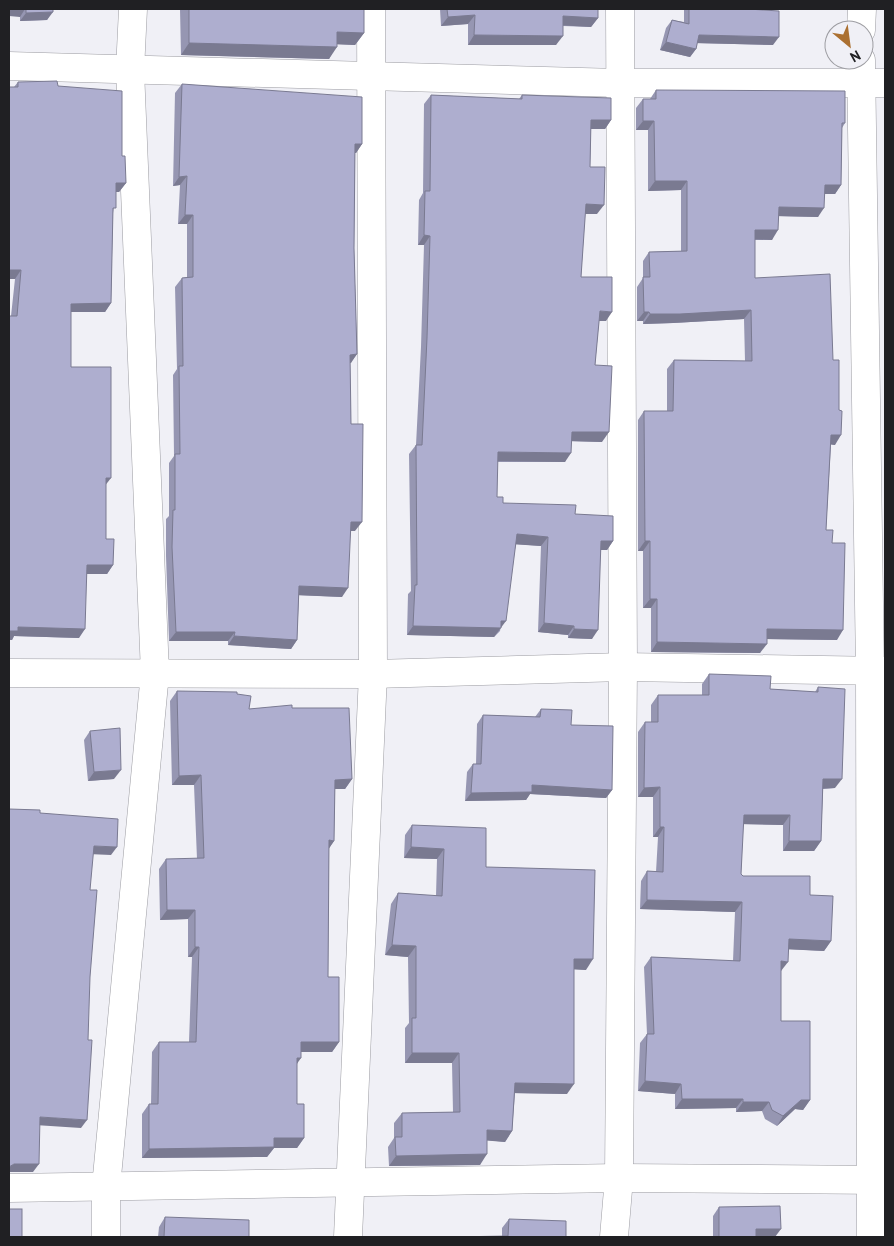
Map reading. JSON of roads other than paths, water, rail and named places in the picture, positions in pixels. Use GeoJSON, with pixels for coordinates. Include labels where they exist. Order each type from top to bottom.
{"type":"FeatureCollection","features":[{"type":"Feature","properties":{"kind":"street"},"geometry":{"type":"LineString","coordinates":[[106,1237],[106,1187],[155,673],[130,70],[133,9]]}},
{"type":"Feature","properties":{"kind":"street"},"geometry":{"type":"LineString","coordinates":[[348,1237],[373,674],[371,9]]}},
{"type":"Feature","properties":{"kind":"street"},"geometry":{"type":"LineString","coordinates":[[614,1237],[619,1178],[623,667],[620,9]]}},
{"type":"Feature","properties":{"kind":"street"},"geometry":{"type":"LineString","coordinates":[[9,66],[619,84],[869,76],[877,671],[879,1180],[871,1237]]}},
{"type":"Feature","properties":{"kind":"street"},"geometry":{"type":"LineString","coordinates":[[9,672],[373,674],[623,667],[877,671]]}},
{"type":"Feature","properties":{"kind":"street"},"geometry":{"type":"LineString","coordinates":[[9,1188],[619,1178],[879,1180]]}}]}
